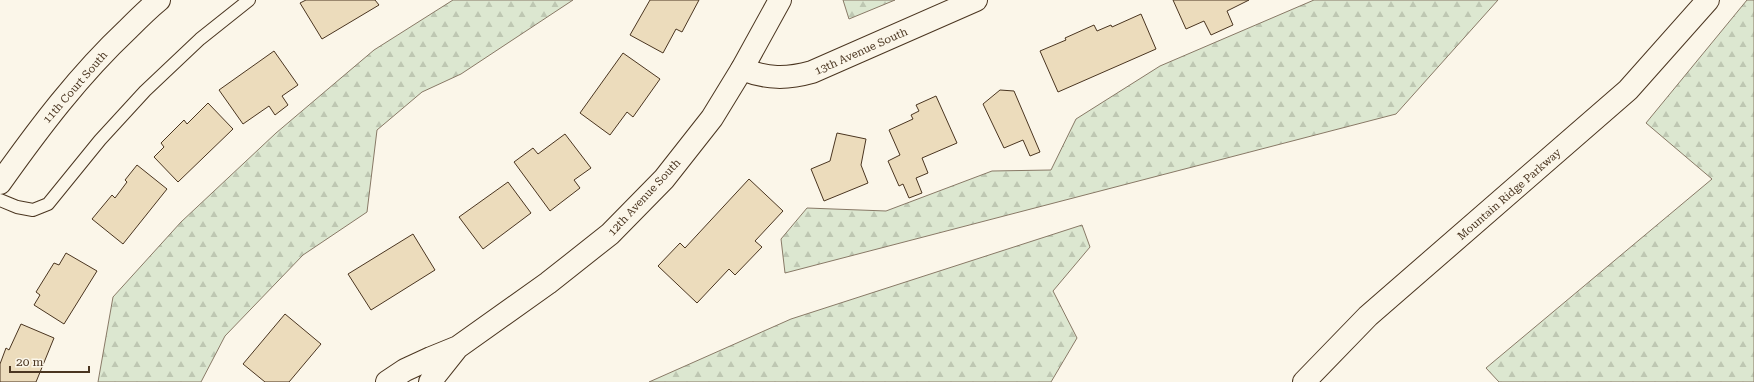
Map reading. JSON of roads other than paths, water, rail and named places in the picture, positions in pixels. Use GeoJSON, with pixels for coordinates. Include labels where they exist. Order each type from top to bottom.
{"type":"FeatureCollection","features":[{"type":"Feature","properties":{"kind":"street","name":"12th Avenue South"},"geometry":{"type":"LineString","coordinates":[[387,382],[404,370],[458,347],[580,260],[616,229],[664,178],[689,149],[712,118],[742,69],[780,0]]}},
{"type":"Feature","properties":{"kind":"street","name":"13th Avenue South"},"geometry":{"type":"LineString","coordinates":[[742,69],[766,77],[796,77],[812,72],[976,0]]}},
{"type":"Feature","properties":{"kind":"street","name":"Mountain Ridge Parkway"},"geometry":{"type":"LineString","coordinates":[[1304,382],[1368,316],[1628,90],[1708,0]]}},
{"type":"Feature","properties":{"kind":"street","name":"11th Court South"},"geometry":{"type":"LineString","coordinates":[[0,183],[35,134],[74,86],[113,43],[156,1]]}},
{"type":"Feature","properties":{"kind":"street","name":"12th Avenue South"},"geometry":{"type":"LineString","coordinates":[[430,382],[458,347]]}},
{"type":"Feature","properties":{"kind":"lane"},"geometry":{"type":"LineString","coordinates":[[0,200],[17,207],[33,210],[48,204],[100,140],[145,91],[200,39],[249,0]]}}]}
